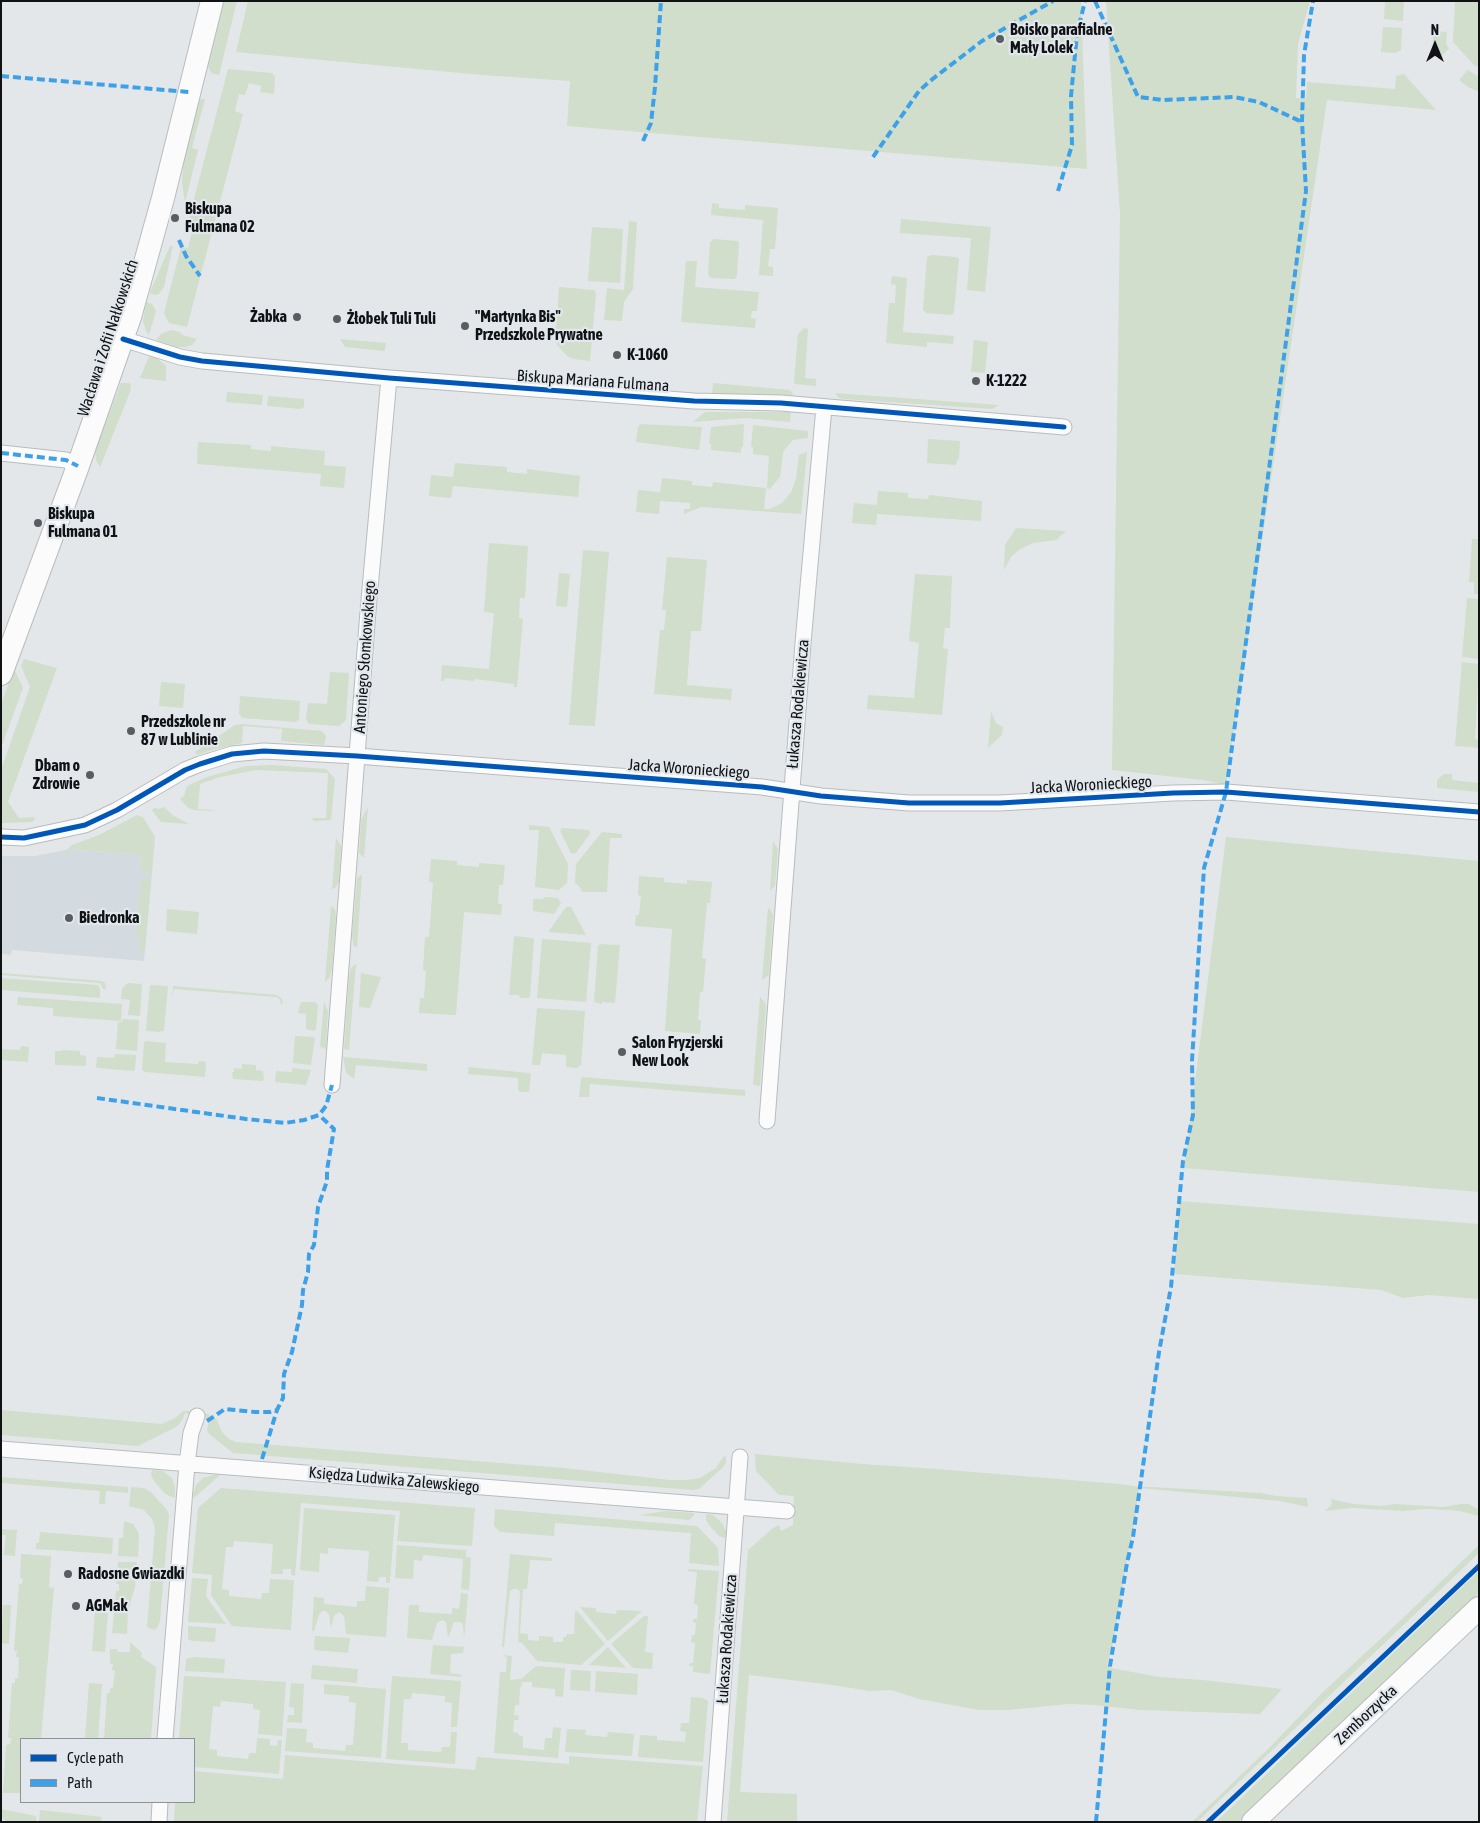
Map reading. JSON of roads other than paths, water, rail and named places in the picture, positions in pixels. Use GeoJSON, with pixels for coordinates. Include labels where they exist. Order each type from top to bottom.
{"type":"FeatureCollection","features":[{"type":"Feature","properties":{"kind":"street","name":"Wacława i Zofii Nałkowskich"},"geometry":{"type":"LineString","coordinates":[[1,674],[123,339],[163,198],[212,1]]}},
{"type":"Feature","properties":{"kind":"street","name":"Biskupa Mariana Fulmana"},"geometry":{"type":"LineString","coordinates":[[123,339],[180,357],[202,361],[389,378],[694,401],[781,403],[1064,427]]}},
{"type":"Feature","properties":{"kind":"street","name":"Antoniego Słomkowskiego"},"geometry":{"type":"LineString","coordinates":[[332,1085],[376,509],[389,378]]}},
{"type":"Feature","properties":{"kind":"street","name":"Łukasza Rodakiewicza"},"geometry":{"type":"LineString","coordinates":[[767,1121],[791,792],[824,407]]}},
{"type":"Feature","properties":{"kind":"street"},"geometry":{"type":"LineString","coordinates":[[1,452],[66,460],[78,466]]}},
{"type":"Feature","properties":{"kind":"street","name":"Jacka Woronieckiego"},"geometry":{"type":"LineString","coordinates":[[1,837],[24,838],[85,826],[185,770],[216,758],[248,752],[280,751],[762,788],[909,803],[954,804],[1165,793],[1226,792],[1479,812]]}},
{"type":"Feature","properties":{"kind":"street"},"geometry":{"type":"LineString","coordinates":[[165,1738],[186,1464],[191,1432],[197,1416]]}},
{"type":"Feature","properties":{"kind":"street","name":"Księdza Ludwika Zalewskiego"},"geometry":{"type":"LineString","coordinates":[[1,1449],[787,1511]]}},
{"type":"Feature","properties":{"kind":"street","name":"Łukasza Rodakiewicza"},"geometry":{"type":"LineString","coordinates":[[713,1822],[740,1457]]}},
{"type":"Feature","properties":{"kind":"street","name":"Zemborzycka"},"geometry":{"type":"LineString","coordinates":[[1253,1822],[1479,1608]]}},
{"type":"Feature","properties":{"kind":"street"},"geometry":{"type":"LineString","coordinates":[[159,1822],[160,1803]]}},
{"type":"Feature","properties":{"kind":"place","name":"Boisko parafialne Mały Lolek"},"geometry":{"type":"Point","coordinates":[1000,39]}},
{"type":"Feature","properties":{"kind":"place","name":"Biskupa Fulmana 02"},"geometry":{"type":"Point","coordinates":[175,218]}},
{"type":"Feature","properties":{"kind":"place","name":"Żabka"},"geometry":{"type":"Point","coordinates":[297,317]}},
{"type":"Feature","properties":{"kind":"place","name":"Żłobek Tuli Tuli"},"geometry":{"type":"Point","coordinates":[337,319]}},
{"type":"Feature","properties":{"kind":"place","name":"\"Martynka Bis\" Przedszkole Prywatne"},"geometry":{"type":"Point","coordinates":[465,326]}},
{"type":"Feature","properties":{"kind":"place","name":"K-1060"},"geometry":{"type":"Point","coordinates":[617,355]}},
{"type":"Feature","properties":{"kind":"place","name":"K-1222"},"geometry":{"type":"Point","coordinates":[976,381]}},
{"type":"Feature","properties":{"kind":"place","name":"Biskupa Fulmana 01"},"geometry":{"type":"Point","coordinates":[38,523]}},
{"type":"Feature","properties":{"kind":"place","name":"Przedszkole nr 87 w Lublinie"},"geometry":{"type":"Point","coordinates":[131,731]}},
{"type":"Feature","properties":{"kind":"place","name":"Dbam o Zdrowie"},"geometry":{"type":"Point","coordinates":[90,775]}},
{"type":"Feature","properties":{"kind":"place","name":"Biedronka"},"geometry":{"type":"Point","coordinates":[69,918]}},
{"type":"Feature","properties":{"kind":"place","name":"Salon Fryzjerski New Look"},"geometry":{"type":"Point","coordinates":[622,1052]}},
{"type":"Feature","properties":{"kind":"place","name":"Radosne Gwiazdki"},"geometry":{"type":"Point","coordinates":[68,1574]}},
{"type":"Feature","properties":{"kind":"place","name":"AGMak"},"geometry":{"type":"Point","coordinates":[76,1606]}}]}
